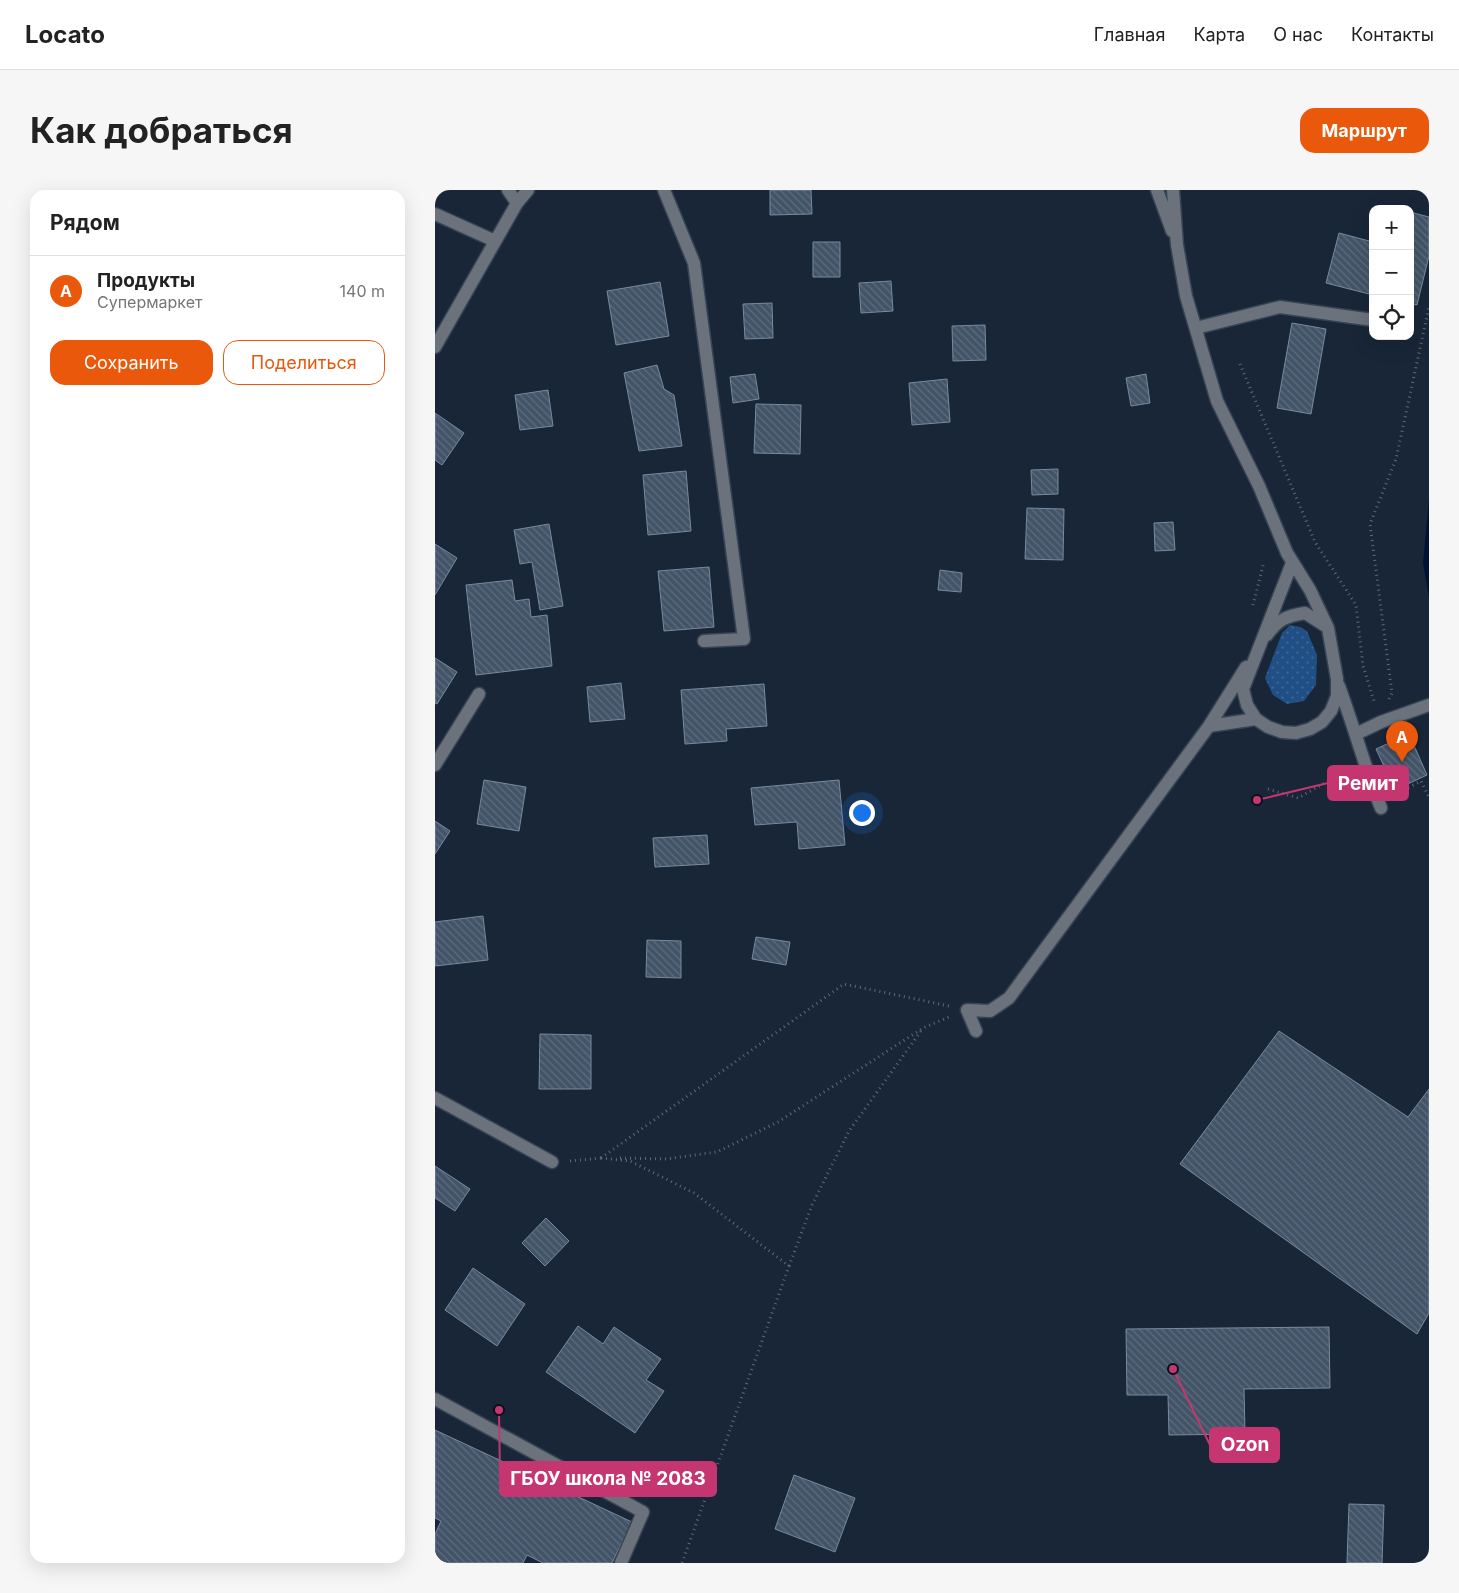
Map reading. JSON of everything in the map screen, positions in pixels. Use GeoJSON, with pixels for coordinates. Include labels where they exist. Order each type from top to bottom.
{"type":"FeatureCollection","features":[{"type":"Feature","properties":{"kind":"street"},"geometry":{"type":"LineString","coordinates":[[508,190],[517,203]]}},
{"type":"Feature","properties":{"kind":"street"},"geometry":{"type":"LineString","coordinates":[[435,347],[517,203],[528,190]]}},
{"type":"Feature","properties":{"kind":"street"},"geometry":{"type":"LineString","coordinates":[[664,190],[694,264],[744,639],[704,641]]}},
{"type":"Feature","properties":{"kind":"street"},"geometry":{"type":"LineString","coordinates":[[1157,190],[1177,245]]}},
{"type":"Feature","properties":{"kind":"street"},"geometry":{"type":"LineString","coordinates":[[1173,190],[1177,245],[1186,296],[1217,401],[1259,486],[1292,563],[1309,590],[1328,628],[1337,679],[1356,734],[1363,762],[1380,806]]}},
{"type":"Feature","properties":{"kind":"street"},"geometry":{"type":"LineString","coordinates":[[435,214],[495,241]]}},
{"type":"Feature","properties":{"kind":"street"},"geometry":{"type":"LineString","coordinates":[[1196,328],[1280,307],[1369,319]]}},
{"type":"Feature","properties":{"kind":"street"},"geometry":{"type":"LineString","coordinates":[[1292,563],[1243,689],[1247,705],[1256,719],[1268,727],[1281,732],[1296,733],[1310,729],[1322,722],[1331,711],[1337,696],[1337,679]]}},
{"type":"Feature","properties":{"kind":"street"},"geometry":{"type":"LineString","coordinates":[[976,1031],[967,1010],[990,1011],[1009,998],[1209,726],[1259,646],[1276,623],[1289,616],[1305,613],[1328,628]]}},
{"type":"Feature","properties":{"kind":"street"},"geometry":{"type":"LineString","coordinates":[[435,765],[479,694]]}},
{"type":"Feature","properties":{"kind":"street"},"geometry":{"type":"LineString","coordinates":[[1356,734],[1381,722],[1429,705]]}},
{"type":"Feature","properties":{"kind":"street"},"geometry":{"type":"LineString","coordinates":[[1209,726],[1256,719]]}},
{"type":"Feature","properties":{"kind":"street"},"geometry":{"type":"LineString","coordinates":[[435,1098],[552,1162]]}},
{"type":"Feature","properties":{"kind":"street"},"geometry":{"type":"LineString","coordinates":[[435,1399],[643,1512],[621,1563]]}},
{"type":"Feature","properties":{"kind":"path"},"geometry":{"type":"LineString","coordinates":[[1381,722],[1391,693],[1370,524],[1396,459],[1429,307]]}},
{"type":"Feature","properties":{"kind":"path"},"geometry":{"type":"LineString","coordinates":[[1240,364],[1315,542]]}},
{"type":"Feature","properties":{"kind":"path"},"geometry":{"type":"LineString","coordinates":[[1251,614],[1264,562]]}},
{"type":"Feature","properties":{"kind":"path"},"geometry":{"type":"LineString","coordinates":[[1380,806],[1421,781],[1429,797]]}},
{"type":"Feature","properties":{"kind":"path"},"geometry":{"type":"LineString","coordinates":[[601,1158],[844,984],[967,1010]]}},
{"type":"Feature","properties":{"kind":"path"},"geometry":{"type":"LineString","coordinates":[[552,1162],[601,1158],[666,1159],[717,1152],[778,1122],[923,1028],[967,1010]]}},
{"type":"Feature","properties":{"kind":"path"},"geometry":{"type":"LineString","coordinates":[[682,1563],[812,1205],[849,1131],[923,1028]]}},
{"type":"Feature","properties":{"kind":"path"},"geometry":{"type":"LineString","coordinates":[[601,1158],[630,1161],[694,1194],[789,1266]]}},
{"type":"Feature","properties":{"kind":"shaded area"},"geometry":{"type":"Polygon","coordinates":[[[1429,499],[1429,598],[1423,563],[1429,499]]]}},
{"type":"Feature","properties":{"kind":"shaded area"},"geometry":{"type":"Polygon","coordinates":[[[1290,625],[1307,631],[1317,655],[1316,685],[1304,701],[1287,704],[1273,695],[1265,678],[1282,633],[1290,625]]]}},
{"type":"Feature","properties":{"kind":"building"},"geometry":{"type":"Polygon","coordinates":[[[770,190],[811,190],[812,214],[770,215],[770,190]]]}},
{"type":"Feature","properties":{"kind":"building"},"geometry":{"type":"Polygon","coordinates":[[[1414,213],[1429,217],[1429,256],[1417,305],[1414,305],[1414,213]]]}},
{"type":"Feature","properties":{"kind":"building"},"geometry":{"type":"Polygon","coordinates":[[[1339,233],[1369,241],[1369,294],[1326,283],[1339,233]]]}},
{"type":"Feature","properties":{"kind":"building"},"geometry":{"type":"Polygon","coordinates":[[[813,242],[840,242],[840,277],[813,277],[813,242]]]}},
{"type":"Feature","properties":{"kind":"building"},"geometry":{"type":"Polygon","coordinates":[[[891,281],[893,311],[861,313],[859,283],[891,281]]]}},
{"type":"Feature","properties":{"kind":"building"},"geometry":{"type":"Polygon","coordinates":[[[660,282],[669,336],[616,345],[607,291],[660,282]]]}},
{"type":"Feature","properties":{"kind":"building"},"geometry":{"type":"Polygon","coordinates":[[[772,303],[773,338],[745,339],[743,304],[772,303]]]}},
{"type":"Feature","properties":{"kind":"building"},"geometry":{"type":"Polygon","coordinates":[[[1292,323],[1326,329],[1311,414],[1277,408],[1292,323]]]}},
{"type":"Feature","properties":{"kind":"building"},"geometry":{"type":"Polygon","coordinates":[[[985,325],[986,360],[953,361],[952,326],[985,325]]]}},
{"type":"Feature","properties":{"kind":"building"},"geometry":{"type":"Polygon","coordinates":[[[657,365],[664,389],[674,395],[682,446],[639,451],[624,373],[657,365]]]}},
{"type":"Feature","properties":{"kind":"building"},"geometry":{"type":"Polygon","coordinates":[[[755,374],[759,399],[733,403],[730,377],[755,374]]]}},
{"type":"Feature","properties":{"kind":"building"},"geometry":{"type":"Polygon","coordinates":[[[1146,374],[1150,403],[1131,406],[1126,378],[1146,374]]]}},
{"type":"Feature","properties":{"kind":"building"},"geometry":{"type":"Polygon","coordinates":[[[947,379],[950,422],[912,425],[909,383],[947,379]]]}},
{"type":"Feature","properties":{"kind":"building"},"geometry":{"type":"Polygon","coordinates":[[[548,390],[553,426],[520,430],[515,395],[548,390]]]}},
{"type":"Feature","properties":{"kind":"building"},"geometry":{"type":"Polygon","coordinates":[[[756,404],[801,405],[800,454],[754,453],[756,404]]]}},
{"type":"Feature","properties":{"kind":"building"},"geometry":{"type":"Polygon","coordinates":[[[435,413],[464,433],[442,465],[435,460],[435,413]]]}},
{"type":"Feature","properties":{"kind":"building"},"geometry":{"type":"Polygon","coordinates":[[[1058,469],[1058,494],[1032,495],[1031,470],[1058,469]]]}},
{"type":"Feature","properties":{"kind":"building"},"geometry":{"type":"Polygon","coordinates":[[[686,471],[691,531],[648,535],[643,475],[686,471]]]}},
{"type":"Feature","properties":{"kind":"building"},"geometry":{"type":"Polygon","coordinates":[[[1027,508],[1064,509],[1063,560],[1025,559],[1027,508]]]}},
{"type":"Feature","properties":{"kind":"building"},"geometry":{"type":"Polygon","coordinates":[[[1173,522],[1175,550],[1155,551],[1154,523],[1173,522]]]}},
{"type":"Feature","properties":{"kind":"building"},"geometry":{"type":"Polygon","coordinates":[[[549,524],[563,606],[540,610],[532,562],[520,564],[514,530],[549,524]]]}},
{"type":"Feature","properties":{"kind":"building"},"geometry":{"type":"Polygon","coordinates":[[[435,544],[457,558],[435,595],[435,544]]]}},
{"type":"Feature","properties":{"kind":"building"},"geometry":{"type":"Polygon","coordinates":[[[709,567],[714,627],[664,631],[658,571],[709,567]]]}},
{"type":"Feature","properties":{"kind":"building"},"geometry":{"type":"Polygon","coordinates":[[[940,570],[962,573],[961,592],[938,590],[940,570]]]}},
{"type":"Feature","properties":{"kind":"building"},"geometry":{"type":"Polygon","coordinates":[[[512,580],[515,601],[529,599],[531,617],[547,615],[552,666],[476,675],[466,585],[512,580]]]}},
{"type":"Feature","properties":{"kind":"building"},"geometry":{"type":"Polygon","coordinates":[[[435,658],[457,672],[437,704],[435,703],[435,658]]]}},
{"type":"Feature","properties":{"kind":"building"},"geometry":{"type":"Polygon","coordinates":[[[621,683],[625,719],[590,722],[587,687],[621,683]]]}},
{"type":"Feature","properties":{"kind":"building"},"geometry":{"type":"Polygon","coordinates":[[[764,684],[767,726],[726,729],[727,741],[685,744],[681,690],[764,684]]]}},
{"type":"Feature","properties":{"kind":"building"},"geometry":{"type":"Polygon","coordinates":[[[1409,734],[1427,775],[1395,790],[1376,749],[1409,734]]]}},
{"type":"Feature","properties":{"kind":"building"},"geometry":{"type":"Polygon","coordinates":[[[484,780],[526,787],[519,831],[477,824],[484,780]]]}},
{"type":"Feature","properties":{"kind":"building"},"geometry":{"type":"Polygon","coordinates":[[[839,780],[845,845],[799,849],[797,822],[755,825],[751,788],[839,780]]]}},
{"type":"Feature","properties":{"kind":"building"},"geometry":{"type":"Polygon","coordinates":[[[435,821],[450,831],[435,854],[435,821]]]}},
{"type":"Feature","properties":{"kind":"building"},"geometry":{"type":"Polygon","coordinates":[[[707,835],[709,864],[655,867],[653,838],[707,835]]]}},
{"type":"Feature","properties":{"kind":"building"},"geometry":{"type":"Polygon","coordinates":[[[483,916],[488,960],[435,966],[435,922],[483,916]]]}},
{"type":"Feature","properties":{"kind":"building"},"geometry":{"type":"Polygon","coordinates":[[[756,937],[790,942],[786,965],[752,959],[756,937]]]}},
{"type":"Feature","properties":{"kind":"building"},"geometry":{"type":"Polygon","coordinates":[[[647,940],[681,941],[681,978],[646,977],[647,940]]]}},
{"type":"Feature","properties":{"kind":"building"},"geometry":{"type":"Polygon","coordinates":[[[1279,1031],[1408,1117],[1429,1089],[1429,1313],[1417,1334],[1180,1164],[1279,1031]]]}},
{"type":"Feature","properties":{"kind":"building"},"geometry":{"type":"Polygon","coordinates":[[[540,1034],[591,1035],[591,1089],[539,1089],[540,1034]]]}},
{"type":"Feature","properties":{"kind":"building"},"geometry":{"type":"Polygon","coordinates":[[[435,1166],[470,1189],[455,1211],[435,1198],[435,1166]]]}},
{"type":"Feature","properties":{"kind":"building"},"geometry":{"type":"Polygon","coordinates":[[[546,1218],[569,1241],[545,1266],[522,1243],[546,1218]]]}},
{"type":"Feature","properties":{"kind":"building"},"geometry":{"type":"Polygon","coordinates":[[[473,1268],[525,1304],[497,1346],[445,1310],[473,1268]]]}},
{"type":"Feature","properties":{"kind":"building"},"geometry":{"type":"Polygon","coordinates":[[[578,1326],[603,1344],[614,1327],[661,1359],[646,1380],[664,1391],[635,1433],[546,1372],[578,1326]]]}},
{"type":"Feature","properties":{"kind":"building"},"geometry":{"type":"Polygon","coordinates":[[[1329,1327],[1330,1388],[1244,1389],[1245,1434],[1169,1435],[1168,1395],[1127,1395],[1126,1329],[1329,1327]]]}},
{"type":"Feature","properties":{"kind":"building"},"geometry":{"type":"Polygon","coordinates":[[[435,1430],[632,1522],[612,1563],[543,1563],[527,1555],[523,1563],[435,1563],[435,1534],[441,1521],[435,1518],[435,1430]]]}},
{"type":"Feature","properties":{"kind":"building"},"geometry":{"type":"Polygon","coordinates":[[[794,1475],[855,1498],[835,1552],[775,1529],[794,1475]]]}},
{"type":"Feature","properties":{"kind":"building"},"geometry":{"type":"Polygon","coordinates":[[[1349,1504],[1384,1505],[1382,1563],[1347,1563],[1349,1504]]]}},
{"type":"Feature","properties":{"kind":"place","name":"Продукты"},"geometry":{"type":"Point","coordinates":[1402,762]}},
{"type":"Feature","properties":{"kind":"place","name":"Ремит"},"geometry":{"type":"Point","coordinates":[1257,800]}},
{"type":"Feature","properties":{"kind":"place","name":"Ozon"},"geometry":{"type":"Point","coordinates":[1173,1369]}},
{"type":"Feature","properties":{"kind":"place","name":"ГБОУ школа № 2083"},"geometry":{"type":"Point","coordinates":[499,1410]}}]}
